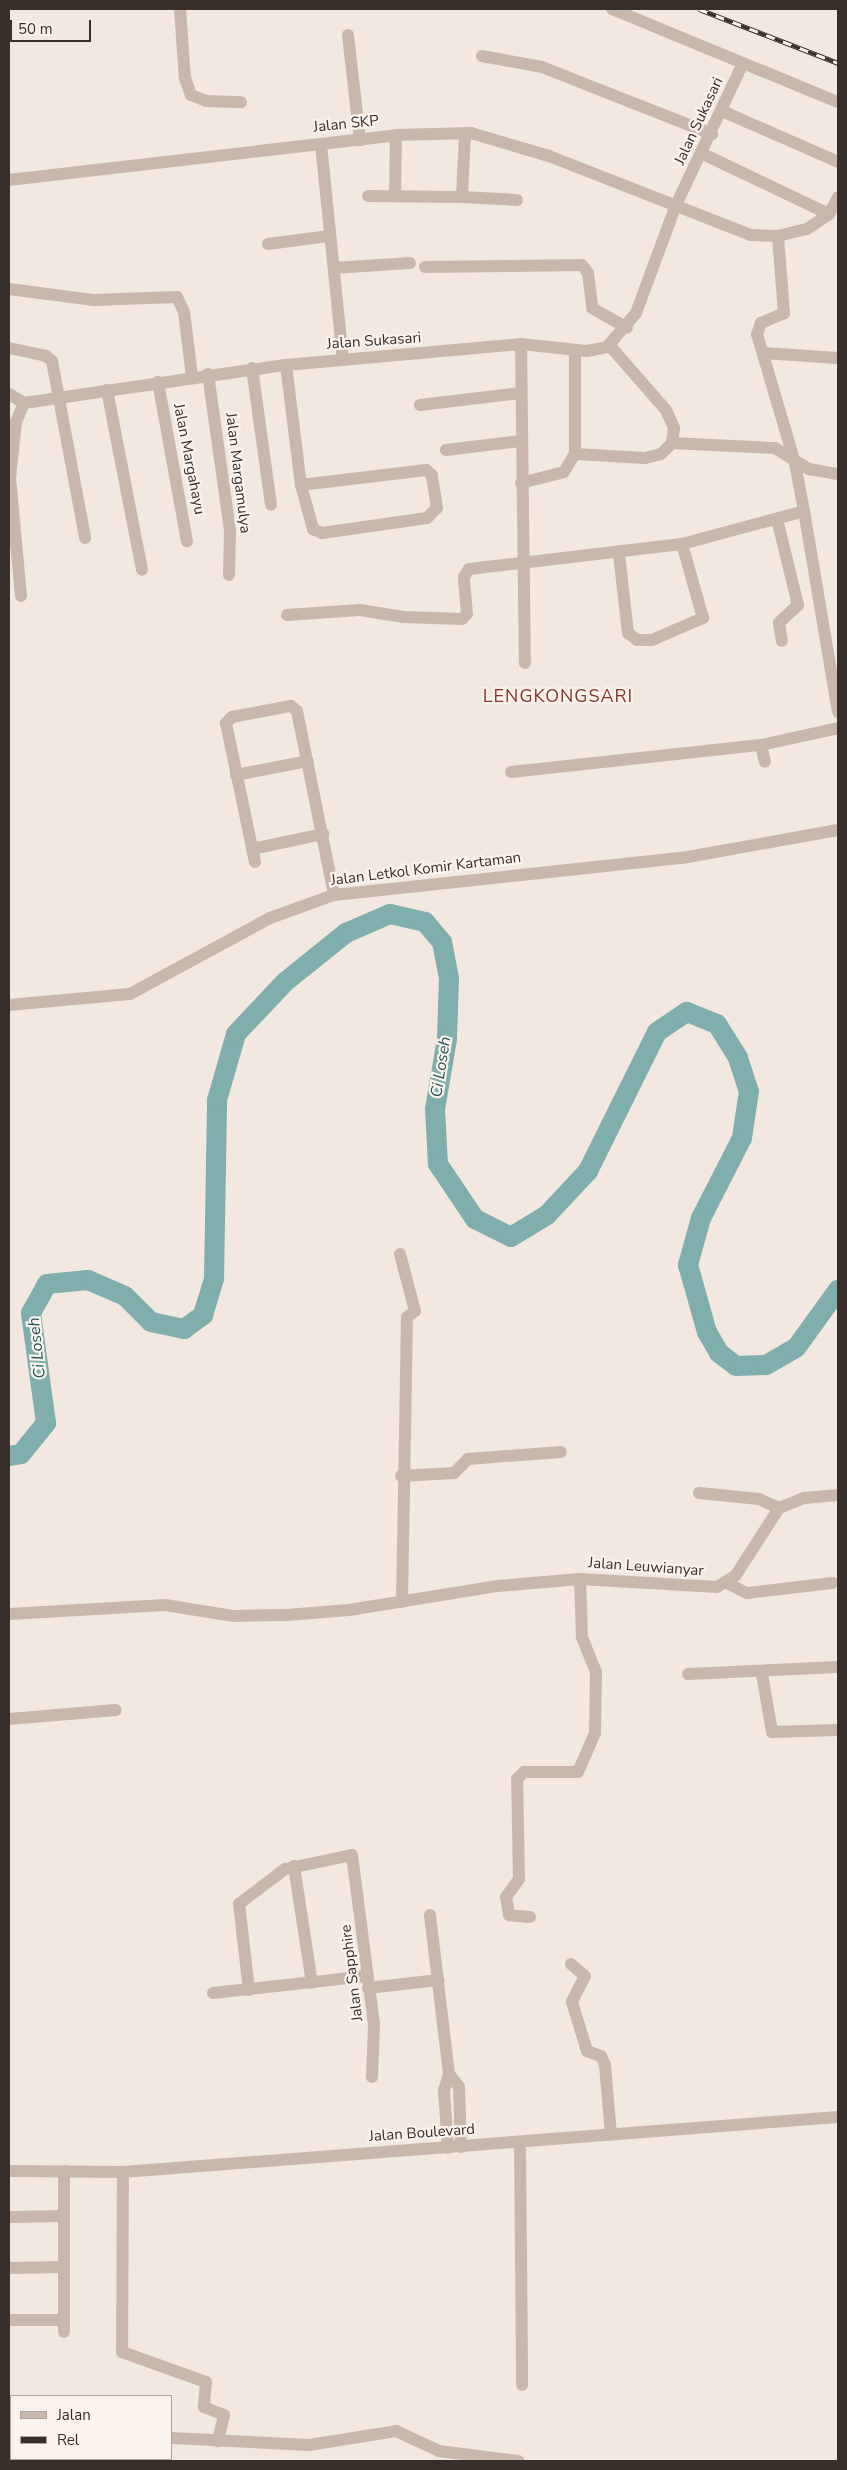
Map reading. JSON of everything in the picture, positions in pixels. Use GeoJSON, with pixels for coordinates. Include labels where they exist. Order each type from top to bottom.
{"type":"FeatureCollection","features":[{"type":"Feature","properties":{"kind":"street"},"geometry":{"type":"LineString","coordinates":[[180,9],[184,72],[192,95],[207,102],[241,102]]}},
{"type":"Feature","properties":{"kind":"street"},"geometry":{"type":"LineString","coordinates":[[612,9],[838,102]]}},
{"type":"Feature","properties":{"kind":"street"},"geometry":{"type":"LineString","coordinates":[[348,35],[360,140]]}},
{"type":"Feature","properties":{"kind":"street"},"geometry":{"type":"LineString","coordinates":[[482,56],[542,67],[712,134]]}},
{"type":"Feature","properties":{"kind":"street","name":"Jalan Sukasari"},"geometry":{"type":"LineString","coordinates":[[24,403],[58,400],[192,376],[343,359],[520,344],[575,350],[610,346],[627,328],[676,205],[703,154],[743,63]]}},
{"type":"Feature","properties":{"kind":"street"},"geometry":{"type":"LineString","coordinates":[[722,111],[838,162]]}},
{"type":"Feature","properties":{"kind":"street"},"geometry":{"type":"LineString","coordinates":[[462,197],[464,133]]}},
{"type":"Feature","properties":{"kind":"street","name":"Jalan SKP"},"geometry":{"type":"LineString","coordinates":[[9,180],[396,135],[464,133],[491,137],[549,156],[751,235],[778,236],[808,229],[829,214]]}},
{"type":"Feature","properties":{"kind":"street"},"geometry":{"type":"LineString","coordinates":[[395,196],[396,135]]}},
{"type":"Feature","properties":{"kind":"street"},"geometry":{"type":"LineString","coordinates":[[321,144],[343,359]]}},
{"type":"Feature","properties":{"kind":"street"},"geometry":{"type":"LineString","coordinates":[[703,154],[829,214],[838,197]]}},
{"type":"Feature","properties":{"kind":"street"},"geometry":{"type":"LineString","coordinates":[[368,196],[462,197],[517,200]]}},
{"type":"Feature","properties":{"kind":"street"},"geometry":{"type":"LineString","coordinates":[[268,244],[329,236]]}},
{"type":"Feature","properties":{"kind":"street"},"geometry":{"type":"LineString","coordinates":[[778,236],[784,313],[759,325],[762,353],[795,463],[835,666],[838,712]]}},
{"type":"Feature","properties":{"kind":"street"},"geometry":{"type":"LineString","coordinates":[[334,268],[410,263]]}},
{"type":"Feature","properties":{"kind":"street"},"geometry":{"type":"LineString","coordinates":[[426,267],[582,265],[588,273],[592,308],[627,328]]}},
{"type":"Feature","properties":{"kind":"street"},"geometry":{"type":"LineString","coordinates":[[9,289],[94,300],[176,296],[183,308],[192,376]]}},
{"type":"Feature","properties":{"kind":"street"},"geometry":{"type":"LineString","coordinates":[[520,344],[521,565],[525,663]]}},
{"type":"Feature","properties":{"kind":"street"},"geometry":{"type":"LineString","coordinates":[[575,454],[645,458],[661,454],[672,443],[674,428],[666,410],[610,346]]}},
{"type":"Feature","properties":{"kind":"street"},"geometry":{"type":"LineString","coordinates":[[9,348],[51,358],[85,538]]}},
{"type":"Feature","properties":{"kind":"street"},"geometry":{"type":"LineString","coordinates":[[521,483],[564,472],[575,454],[575,350]]}},
{"type":"Feature","properties":{"kind":"street"},"geometry":{"type":"LineString","coordinates":[[762,353],[838,358]]}},
{"type":"Feature","properties":{"kind":"street"},"geometry":{"type":"LineString","coordinates":[[286,365],[301,485],[308,522],[319,532],[427,518],[437,508],[432,475],[426,470],[301,485]]}},
{"type":"Feature","properties":{"kind":"street"},"geometry":{"type":"LineString","coordinates":[[252,368],[271,505]]}},
{"type":"Feature","properties":{"kind":"street","name":"Jalan Margamulya"},"geometry":{"type":"LineString","coordinates":[[208,374],[230,530],[229,575]]}},
{"type":"Feature","properties":{"kind":"street","name":"Jalan Margahayu"},"geometry":{"type":"LineString","coordinates":[[158,382],[187,541]]}},
{"type":"Feature","properties":{"kind":"street"},"geometry":{"type":"LineString","coordinates":[[107,390],[142,570]]}},
{"type":"Feature","properties":{"kind":"street"},"geometry":{"type":"LineString","coordinates":[[420,405],[520,393]]}},
{"type":"Feature","properties":{"kind":"street"},"geometry":{"type":"LineString","coordinates":[[9,394],[24,403],[11,458],[12,540],[21,596]]}},
{"type":"Feature","properties":{"kind":"street"},"geometry":{"type":"LineString","coordinates":[[446,450],[520,441]]}},
{"type":"Feature","properties":{"kind":"street"},"geometry":{"type":"LineString","coordinates":[[672,443],[775,448],[795,463],[838,474]]}},
{"type":"Feature","properties":{"kind":"street"},"geometry":{"type":"LineString","coordinates":[[287,615],[360,610],[403,617],[462,619],[467,614],[468,570],[619,554],[682,544],[804,511]]}},
{"type":"Feature","properties":{"kind":"street"},"geometry":{"type":"LineString","coordinates":[[777,519],[798,605],[779,623],[782,641]]}},
{"type":"Feature","properties":{"kind":"street"},"geometry":{"type":"LineString","coordinates":[[619,554],[628,633],[637,640],[652,640],[703,618],[682,544]]}},
{"type":"Feature","properties":{"kind":"street"},"geometry":{"type":"LineString","coordinates":[[255,862],[225,726],[234,717],[294,708],[308,761],[334,895]]}},
{"type":"Feature","properties":{"kind":"street"},"geometry":{"type":"LineString","coordinates":[[511,772],[761,744],[838,728]]}},
{"type":"Feature","properties":{"kind":"street"},"geometry":{"type":"LineString","coordinates":[[761,744],[765,762]]}},
{"type":"Feature","properties":{"kind":"street"},"geometry":{"type":"LineString","coordinates":[[236,775],[308,761]]}},
{"type":"Feature","properties":{"kind":"street","name":"Jalan Letkol Komir Kartaman"},"geometry":{"type":"LineString","coordinates":[[9,1005],[130,994],[270,918],[334,895],[682,858],[838,830]]}},
{"type":"Feature","properties":{"kind":"street"},"geometry":{"type":"LineString","coordinates":[[252,849],[323,834]]}},
{"type":"Feature","properties":{"kind":"street"},"geometry":{"type":"LineString","coordinates":[[400,1254],[415,1311],[407,1317],[401,1476],[402,1602]]}},
{"type":"Feature","properties":{"kind":"street"},"geometry":{"type":"LineString","coordinates":[[401,1476],[452,1474],[468,1458],[561,1452]]}},
{"type":"Feature","properties":{"kind":"street"},"geometry":{"type":"LineString","coordinates":[[698,1492],[759,1499],[779,1508]]}},
{"type":"Feature","properties":{"kind":"street"},"geometry":{"type":"LineString","coordinates":[[832,1583],[747,1593],[727,1583],[779,1508],[804,1498],[838,1495]]}},
{"type":"Feature","properties":{"kind":"street"},"geometry":{"type":"LineString","coordinates":[[530,1916],[509,1915],[506,1898],[518,1879],[517,1779],[524,1772],[578,1772],[595,1733],[596,1672],[582,1637],[580,1579]]}},
{"type":"Feature","properties":{"kind":"street","name":"Jalan Leuwianyar"},"geometry":{"type":"LineString","coordinates":[[9,1614],[165,1605],[234,1616],[287,1615],[402,1602],[558,1580],[580,1579],[707,1588],[727,1583]]}},
{"type":"Feature","properties":{"kind":"street"},"geometry":{"type":"LineString","coordinates":[[688,1674],[762,1674],[838,1668]]}},
{"type":"Feature","properties":{"kind":"street"},"geometry":{"type":"LineString","coordinates":[[762,1674],[772,1732],[838,1730]]}},
{"type":"Feature","properties":{"kind":"street"},"geometry":{"type":"LineString","coordinates":[[9,1719],[116,1710]]}},
{"type":"Feature","properties":{"kind":"street","name":"Jalan Sapphire"},"geometry":{"type":"LineString","coordinates":[[294,1866],[348,1855],[357,1866],[367,1982],[374,2024],[372,2077]]}},
{"type":"Feature","properties":{"kind":"street"},"geometry":{"type":"LineString","coordinates":[[249,1990],[239,1904],[294,1866],[312,1983]]}},
{"type":"Feature","properties":{"kind":"street"},"geometry":{"type":"LineString","coordinates":[[430,1915],[449,2074],[444,2090],[448,2148]]}},
{"type":"Feature","properties":{"kind":"street"},"geometry":{"type":"LineString","coordinates":[[571,1964],[585,1976],[572,2002],[587,2051],[601,2056],[605,2065],[611,2135]]}},
{"type":"Feature","properties":{"kind":"street"},"geometry":{"type":"LineString","coordinates":[[213,1993],[312,1983],[439,1980]]}},
{"type":"Feature","properties":{"kind":"street"},"geometry":{"type":"LineString","coordinates":[[449,2074],[460,2087],[461,2147]]}},
{"type":"Feature","properties":{"kind":"street","name":"Jalan Boulevard"},"geometry":{"type":"LineString","coordinates":[[9,2171],[123,2172],[838,2117]]}},
{"type":"Feature","properties":{"kind":"street"},"geometry":{"type":"LineString","coordinates":[[520,2142],[522,2385]]}},
{"type":"Feature","properties":{"kind":"street"},"geometry":{"type":"LineString","coordinates":[[9,2320],[64,2326],[64,2170]]}},
{"type":"Feature","properties":{"kind":"street"},"geometry":{"type":"LineString","coordinates":[[123,2172],[122,2352],[205,2382],[204,2407],[224,2415],[218,2441]]}},
{"type":"Feature","properties":{"kind":"street"},"geometry":{"type":"LineString","coordinates":[[9,2217],[64,2216]]}},
{"type":"Feature","properties":{"kind":"street"},"geometry":{"type":"LineString","coordinates":[[9,2268],[64,2267]]}},
{"type":"Feature","properties":{"kind":"street"},"geometry":{"type":"LineString","coordinates":[[172,2438],[309,2445],[396,2431],[453,2454],[518,2461]]}},
{"type":"Feature","properties":{"kind":"waterway","name":"Ci Loseh"},"geometry":{"type":"LineString","coordinates":[[9,1456],[21,1454],[46,1423],[31,1313],[47,1284],[88,1280],[125,1296],[151,1322],[184,1329],[203,1315],[214,1279],[217,1100],[236,1034],[285,982],[346,933],[390,914],[425,922],[442,942],[449,978],[447,1039],[435,1109],[438,1164],[475,1219],[511,1237],[547,1215],[588,1171],[657,1032],[687,1012],[717,1024],[738,1058],[749,1091],[742,1138],[701,1218],[688,1265],[707,1332],[719,1353],[736,1366],[766,1365],[796,1348],[838,1290]]}},
{"type":"Feature","properties":{"kind":"railway"},"geometry":{"type":"LineString","coordinates":[[699,9],[838,63]]}},
{"type":"Feature","properties":{"kind":"district","name":"LENGKONGSARI"},"geometry":{"type":"Point","coordinates":[558,696]}}]}
